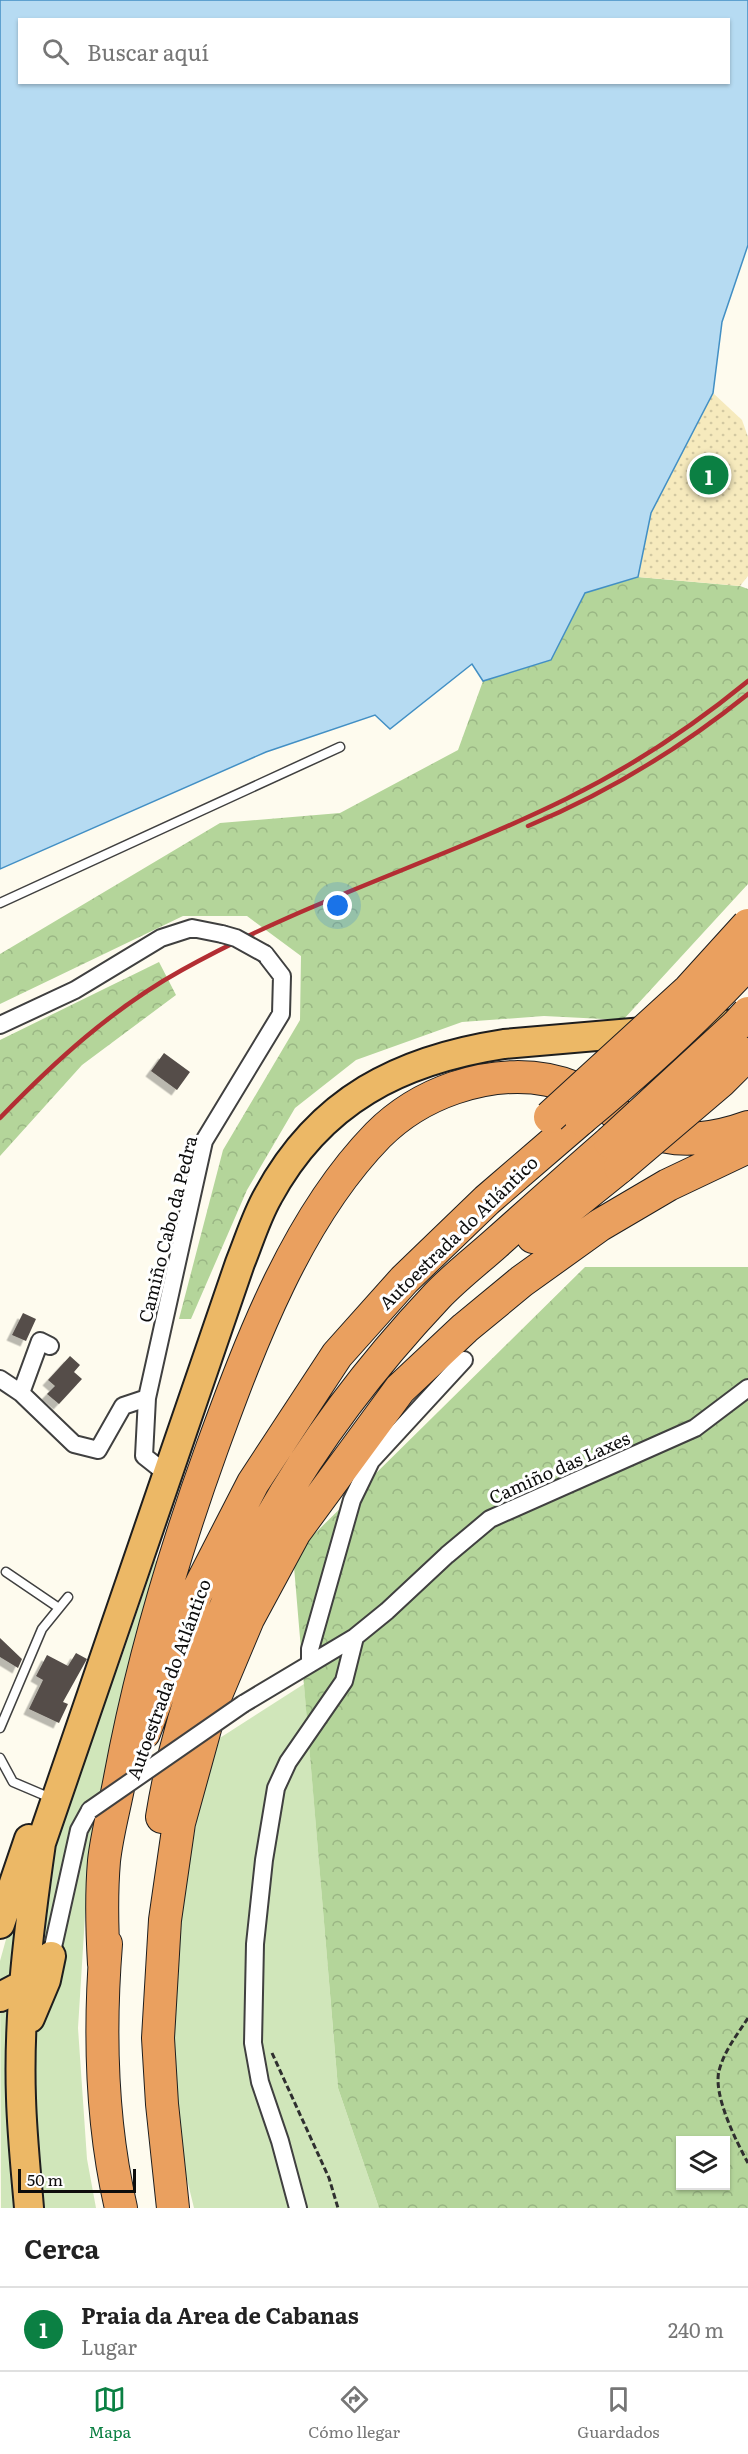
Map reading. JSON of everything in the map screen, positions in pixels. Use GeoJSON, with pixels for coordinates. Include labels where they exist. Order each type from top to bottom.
{"type":"FeatureCollection","features":[{"type":"Feature","properties":{"kind":"highway"},"geometry":{"type":"LineString","coordinates":[[196,1594],[214,1530],[252,1459],[295,1394],[360,1310],[405,1258],[467,1194],[689,990],[748,925]]}},
{"type":"Feature","properties":{"kind":"highway","name":"Autoestrada do Atlántico"},"geometry":{"type":"LineString","coordinates":[[122,2208],[116,2183],[102,2075],[104,1965],[112,1868],[133,1764],[196,1594],[253,1483],[337,1355],[404,1280],[487,1200],[645,1066],[714,1000],[748,963]]}},
{"type":"Feature","properties":{"kind":"highway","name":"Autoestrada do Atlántico"},"geometry":{"type":"LineString","coordinates":[[161,2208],[150,2157],[140,2052],[146,1914],[170,1774],[194,1688],[229,1598],[245,1564],[278,1507],[352,1393],[438,1294],[615,1154],[748,1013]]}},
{"type":"Feature","properties":{"kind":"highway"},"geometry":{"type":"LineString","coordinates":[[11,2036],[25,1984],[27,1934],[41,1843],[98,1671],[240,1263],[268,1196],[295,1155],[309,1138],[354,1097],[396,1072],[422,1062],[473,1049],[748,1023]]}},
{"type":"Feature","properties":{"kind":"highway"},"geometry":{"type":"LineString","coordinates":[[615,1154],[721,1081],[748,1054]]}},
{"type":"Feature","properties":{"kind":"highway"},"geometry":{"type":"LineString","coordinates":[[104,1965],[101,1918],[105,1859],[132,1711],[185,1521],[240,1373],[266,1312],[305,1236],[341,1179],[380,1134],[414,1106],[454,1088],[501,1078],[536,1078],[575,1089],[648,1132],[686,1140],[732,1133],[748,1127]]}},
{"type":"Feature","properties":{"kind":"highway"},"geometry":{"type":"LineString","coordinates":[[173,2208],[162,2104],[158,2038],[165,1920],[179,1823],[211,1707],[248,1619],[294,1532],[400,1389],[465,1328],[522,1281],[600,1225],[668,1185],[748,1147]]}},
{"type":"Feature","properties":{"kind":"highway"},"geometry":{"type":"LineString","coordinates":[[0,1924],[17,1871],[46,1796],[98,1671]]}},
{"type":"Feature","properties":{"kind":"highway"},"geometry":{"type":"LineString","coordinates":[[0,1997],[25,1984],[51,1956]]}},
{"type":"Feature","properties":{"kind":"highway"},"geometry":{"type":"LineString","coordinates":[[29,2208],[10,2103],[21,2066],[8,2038],[45,1980],[51,1956]]}},
{"type":"Feature","properties":{"kind":"street","name":"Camiño Cabo da Pedra"},"geometry":{"type":"LineString","coordinates":[[0,1024],[75,990],[161,938],[192,928],[236,938],[265,954],[282,976],[281,1014],[204,1141],[147,1398],[144,1456],[168,1475]]}},
{"type":"Feature","properties":{"kind":"street"},"geometry":{"type":"LineString","coordinates":[[21,1393],[40,1341],[50,1346]]}},
{"type":"Feature","properties":{"kind":"street"},"geometry":{"type":"LineString","coordinates":[[310,1663],[310,1649],[334,1558],[352,1500],[371,1461],[464,1360]]}},
{"type":"Feature","properties":{"kind":"street"},"geometry":{"type":"LineString","coordinates":[[0,1379],[21,1393],[74,1444],[98,1450],[123,1406],[147,1398]]}},
{"type":"Feature","properties":{"kind":"street","name":"Camiño das Laxes"},"geometry":{"type":"LineString","coordinates":[[51,1956],[79,1830],[90,1810],[243,1704],[355,1636],[387,1611],[490,1519],[695,1428],[748,1388]]}},
{"type":"Feature","properties":{"kind":"street"},"geometry":{"type":"LineString","coordinates":[[298,2208],[258,2072],[253,2043],[255,1944],[264,1860],[276,1788],[288,1762],[344,1681],[355,1636]]}},
{"type":"Feature","properties":{"kind":"lane"},"geometry":{"type":"LineString","coordinates":[[0,903],[340,747]]}},
{"type":"Feature","properties":{"kind":"lane"},"geometry":{"type":"LineString","coordinates":[[6,1572],[59,1608]]}},
{"type":"Feature","properties":{"kind":"lane"},"geometry":{"type":"LineString","coordinates":[[0,1728],[42,1629],[68,1597]]}},
{"type":"Feature","properties":{"kind":"lane"},"geometry":{"type":"LineString","coordinates":[[0,1758],[13,1782],[46,1796]]}},
{"type":"Feature","properties":{"kind":"path"},"geometry":{"type":"LineString","coordinates":[[748,2018],[729,2046],[719,2069],[716,2084],[731,2127],[748,2163]]}},
{"type":"Feature","properties":{"kind":"path"},"geometry":{"type":"LineString","coordinates":[[268,2045],[329,2178],[338,2208]]}},
{"type":"Feature","properties":{"kind":"green space"},"geometry":{"type":"Polygon","coordinates":[[[638,577],[740,586],[748,589],[748,884],[623,1020],[544,1016],[462,1022],[356,1060],[295,1108],[247,1190],[191,1319],[179,1319],[223,1150],[300,1020],[301,956],[247,916],[183,916],[0,1004],[0,954],[220,823],[340,813],[458,750],[483,681],[551,660],[585,593],[638,577]]]}},
{"type":"Feature","properties":{"kind":"green space"},"geometry":{"type":"Polygon","coordinates":[[[159,962],[176,995],[82,1065],[0,1156],[0,1040],[159,962]]]}},
{"type":"Feature","properties":{"kind":"green space"},"geometry":{"type":"Polygon","coordinates":[[[585,1267],[748,1267],[748,2208],[379,2208],[338,2088],[293,1555],[585,1267]]]}},
{"type":"Feature","properties":{"kind":"green space"},"geometry":{"type":"Polygon","coordinates":[[[155,1560],[160,1563],[97,1825],[85,1916],[78,2028],[87,2159],[96,2208],[1,2208],[0,1961],[26,1867],[85,1746],[120,1662],[155,1560]]]}},
{"type":"Feature","properties":{"kind":"green space"},"geometry":{"type":"Polygon","coordinates":[[[304,1684],[338,2088],[379,2208],[194,2208],[182,2159],[171,2038],[179,1912],[212,1743],[304,1684]]]}},
{"type":"Feature","properties":{"kind":"sand"},"geometry":{"type":"Polygon","coordinates":[[[713,393],[742,420],[748,437],[748,576],[740,586],[638,577],[651,513],[713,393]]]}},
{"type":"Feature","properties":{"kind":"water"},"geometry":{"type":"Polygon","coordinates":[[[0,0],[748,0],[748,245],[722,322],[713,393],[651,513],[638,577],[585,593],[551,660],[483,681],[472,664],[390,729],[375,715],[266,752],[0,869],[0,0]]]}},
{"type":"Feature","properties":{"kind":"building"},"geometry":{"type":"Polygon","coordinates":[[[164,1053],[190,1072],[177,1090],[151,1071],[164,1053]]]}},
{"type":"Feature","properties":{"kind":"building"},"geometry":{"type":"Polygon","coordinates":[[[23,1313],[36,1319],[26,1341],[12,1335],[23,1313]]]}},
{"type":"Feature","properties":{"kind":"building"},"geometry":{"type":"Polygon","coordinates":[[[70,1356],[80,1365],[74,1372],[82,1379],[59,1404],[47,1394],[55,1386],[48,1380],[70,1356]]]}},
{"type":"Feature","properties":{"kind":"building"},"geometry":{"type":"Polygon","coordinates":[[[0,1638],[22,1659],[18,1668],[0,1657],[0,1638]]]}},
{"type":"Feature","properties":{"kind":"building"},"geometry":{"type":"Polygon","coordinates":[[[76,1653],[87,1659],[63,1702],[68,1704],[59,1723],[29,1709],[43,1680],[36,1676],[47,1655],[68,1666],[76,1653]]]}},
{"type":"Feature","properties":{"kind":"railway"},"geometry":{"type":"LineString","coordinates":[[0,1118],[85,1037],[132,1001],[182,970],[276,923],[566,799],[614,774],[660,745],[748,681]]}},
{"type":"Feature","properties":{"kind":"railway"},"geometry":{"type":"LineString","coordinates":[[528,826],[586,799],[642,768],[696,733],[748,694]]}},
{"type":"Feature","properties":{"kind":"place","name":"Praia da Area de Cabanas"},"geometry":{"type":"Point","coordinates":[709,475]}}]}
